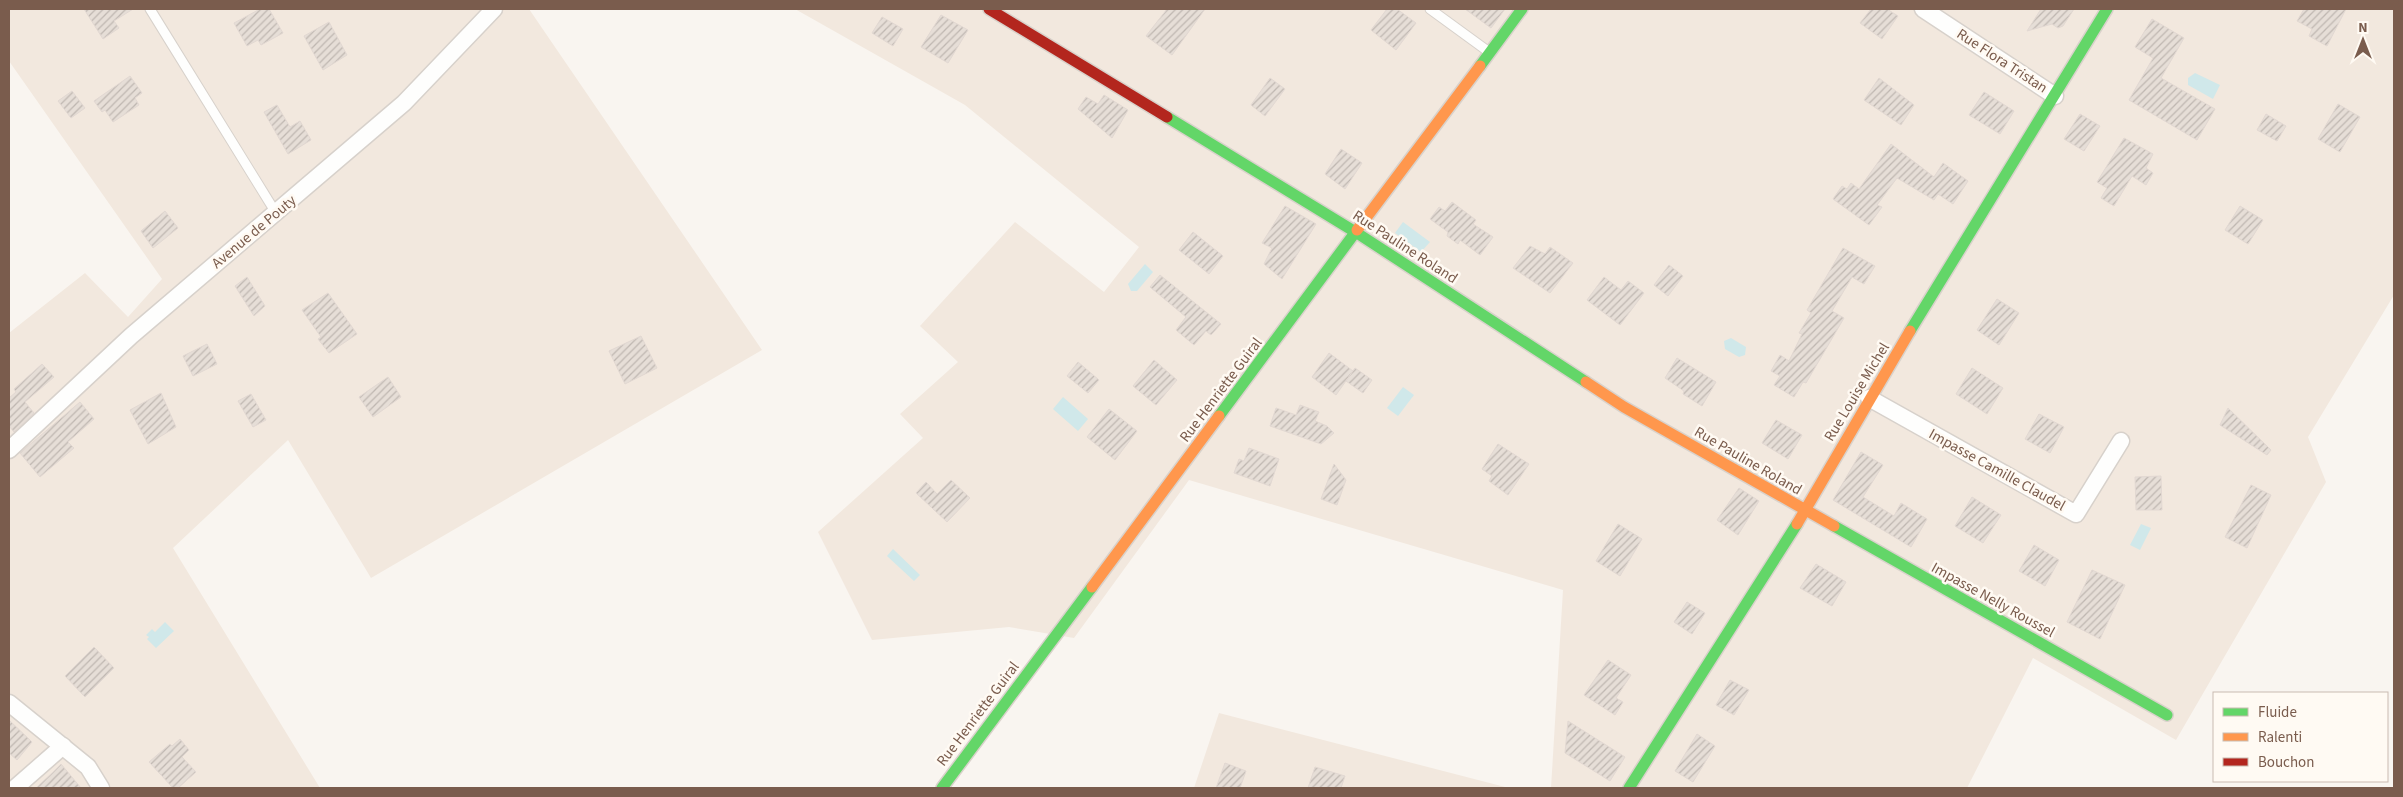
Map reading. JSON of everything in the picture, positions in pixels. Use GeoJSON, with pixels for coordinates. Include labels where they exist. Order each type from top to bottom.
{"type":"FeatureCollection","features":[{"type":"Feature","properties":{"kind":"street","name":"Avenue de Pouty"},"geometry":{"type":"LineString","coordinates":[[9,450],[131,336],[404,103],[494,9]]}},
{"type":"Feature","properties":{"kind":"street","name":"Rue Pauline Roland"},"geometry":{"type":"LineString","coordinates":[[989,9],[1357,233],[1624,407],[1805,511]]}},
{"type":"Feature","properties":{"kind":"street","name":"Rue Henriette Guiral"},"geometry":{"type":"LineString","coordinates":[[942,788],[1522,9]]}},
{"type":"Feature","properties":{"kind":"street","name":"Rue Flora Tristan"},"geometry":{"type":"LineString","coordinates":[[1923,9],[2055,96]]}},
{"type":"Feature","properties":{"kind":"street","name":"Rue Louise Michel"},"geometry":{"type":"LineString","coordinates":[[1629,788],[1805,511],[1870,398],[2107,9]]}},
{"type":"Feature","properties":{"kind":"street","name":"Impasse Camille Claudel"},"geometry":{"type":"LineString","coordinates":[[1870,398],[2076,514],[2121,440]]}},
{"type":"Feature","properties":{"kind":"street","name":"Impasse Nelly Roussel"},"geometry":{"type":"LineString","coordinates":[[1805,511],[2167,715]]}},
{"type":"Feature","properties":{"kind":"street"},"geometry":{"type":"LineString","coordinates":[[9,703],[88,767],[100,788]]}},
{"type":"Feature","properties":{"kind":"street"},"geometry":{"type":"LineString","coordinates":[[15,788],[63,746]]}},
{"type":"Feature","properties":{"kind":"lane"},"geometry":{"type":"LineString","coordinates":[[150,9],[276,213]]}},
{"type":"Feature","properties":{"kind":"lane"},"geometry":{"type":"LineString","coordinates":[[1430,9],[1490,52]]}},
{"type":"Feature","properties":{"kind":"shaded area"},"geometry":{"type":"Polygon","coordinates":[[[9,9],[529,9],[762,350],[371,578],[288,440],[173,548],[320,788],[9,788],[9,333],[85,273],[128,317],[162,279],[9,61],[9,9]]]}},
{"type":"Feature","properties":{"kind":"shaded area"},"geometry":{"type":"Polygon","coordinates":[[[795,9],[2394,9],[2394,295],[2308,437],[2326,482],[2176,740],[2033,658],[1967,788],[1551,788],[1563,590],[1189,480],[1074,638],[1009,627],[872,640],[818,532],[923,438],[900,414],[958,362],[920,326],[1015,222],[1104,292],[1139,247],[965,105],[795,9]]]}},
{"type":"Feature","properties":{"kind":"shaded area"},"geometry":{"type":"Polygon","coordinates":[[[1219,713],[1509,788],[1194,788],[1219,713]]]}},
{"type":"Feature","properties":{"kind":"water"},"geometry":{"type":"Polygon","coordinates":[[[2195,73],[2220,85],[2213,99],[2188,85],[2188,78],[2195,73]]]}},
{"type":"Feature","properties":{"kind":"water"},"geometry":{"type":"Polygon","coordinates":[[[1403,222],[1430,242],[1421,252],[1395,233],[1403,222]]]}},
{"type":"Feature","properties":{"kind":"water"},"geometry":{"type":"Polygon","coordinates":[[[1145,264],[1153,272],[1137,291],[1131,291],[1128,284],[1145,264]]]}},
{"type":"Feature","properties":{"kind":"water"},"geometry":{"type":"Polygon","coordinates":[[[1731,338],[1746,347],[1745,355],[1739,357],[1725,349],[1724,341],[1731,338]]]}},
{"type":"Feature","properties":{"kind":"water"},"geometry":{"type":"Polygon","coordinates":[[[1403,387],[1414,395],[1398,416],[1387,408],[1403,387]]]}},
{"type":"Feature","properties":{"kind":"water"},"geometry":{"type":"Polygon","coordinates":[[[1063,397],[1088,419],[1078,431],[1053,409],[1063,397]]]}},
{"type":"Feature","properties":{"kind":"water"},"geometry":{"type":"Polygon","coordinates":[[[2141,524],[2151,528],[2140,550],[2130,545],[2141,524]]]}},
{"type":"Feature","properties":{"kind":"water"},"geometry":{"type":"Polygon","coordinates":[[[893,549],[920,575],[914,581],[887,556],[893,549]]]}},
{"type":"Feature","properties":{"kind":"water"},"geometry":{"type":"Polygon","coordinates":[[[165,622],[174,631],[156,648],[147,639],[149,637],[146,635],[152,629],[155,632],[165,622]]]}},
{"type":"Feature","properties":{"kind":"building"},"geometry":{"type":"Polygon","coordinates":[[[84,9],[133,9],[114,21],[119,28],[103,39],[84,9]]]}},
{"type":"Feature","properties":{"kind":"building"},"geometry":{"type":"Polygon","coordinates":[[[260,9],[269,9],[283,33],[261,45],[258,40],[247,46],[234,23],[260,9]]]}},
{"type":"Feature","properties":{"kind":"building"},"geometry":{"type":"Polygon","coordinates":[[[1167,9],[1205,9],[1172,55],[1146,36],[1167,9]]]}},
{"type":"Feature","properties":{"kind":"building"},"geometry":{"type":"Polygon","coordinates":[[[1387,9],[1397,9],[1416,23],[1396,50],[1371,30],[1387,9]]]}},
{"type":"Feature","properties":{"kind":"building"},"geometry":{"type":"Polygon","coordinates":[[[1465,9],[1505,9],[1491,28],[1465,9]]]}},
{"type":"Feature","properties":{"kind":"building"},"geometry":{"type":"Polygon","coordinates":[[[1871,9],[1887,9],[1898,16],[1882,39],[1860,23],[1871,9]]]}},
{"type":"Feature","properties":{"kind":"building"},"geometry":{"type":"Polygon","coordinates":[[[2041,9],[2074,9],[2063,26],[2058,28],[2052,24],[2027,31],[2041,9]]]}},
{"type":"Feature","properties":{"kind":"building"},"geometry":{"type":"Polygon","coordinates":[[[2304,9],[2346,9],[2327,46],[2309,36],[2312,29],[2297,21],[2304,9]]]}},
{"type":"Feature","properties":{"kind":"building"},"geometry":{"type":"Polygon","coordinates":[[[941,15],[968,30],[948,63],[921,47],[941,15]]]}},
{"type":"Feature","properties":{"kind":"building"},"geometry":{"type":"Polygon","coordinates":[[[882,17],[903,29],[893,46],[872,33],[882,17]]]}},
{"type":"Feature","properties":{"kind":"building"},"geometry":{"type":"Polygon","coordinates":[[[2152,19],[2184,38],[2161,78],[2215,109],[2197,140],[2129,100],[2153,58],[2135,47],[2152,19]]]}},
{"type":"Feature","properties":{"kind":"building"},"geometry":{"type":"Polygon","coordinates":[[[329,22],[347,55],[323,70],[304,36],[329,22]]]}},
{"type":"Feature","properties":{"kind":"building"},"geometry":{"type":"Polygon","coordinates":[[[130,76],[142,93],[135,98],[139,105],[113,122],[105,110],[102,112],[94,101],[130,76]]]}},
{"type":"Feature","properties":{"kind":"building"},"geometry":{"type":"Polygon","coordinates":[[[1270,78],[1285,89],[1265,116],[1251,105],[1270,78]]]}},
{"type":"Feature","properties":{"kind":"building"},"geometry":{"type":"Polygon","coordinates":[[[1879,78],[1914,105],[1901,125],[1864,100],[1879,78]]]}},
{"type":"Feature","properties":{"kind":"building"},"geometry":{"type":"Polygon","coordinates":[[[72,91],[85,108],[71,118],[58,101],[72,91]]]}},
{"type":"Feature","properties":{"kind":"building"},"geometry":{"type":"Polygon","coordinates":[[[1984,92],[2014,111],[2000,134],[1969,115],[1984,92]]]}},
{"type":"Feature","properties":{"kind":"building"},"geometry":{"type":"Polygon","coordinates":[[[1104,95],[1128,110],[1112,138],[1078,109],[1086,97],[1098,104],[1104,95]]]}},
{"type":"Feature","properties":{"kind":"building"},"geometry":{"type":"Polygon","coordinates":[[[2338,104],[2360,117],[2340,152],[2318,139],[2338,104]]]}},
{"type":"Feature","properties":{"kind":"building"},"geometry":{"type":"Polygon","coordinates":[[[277,105],[290,127],[300,121],[311,140],[288,154],[264,112],[277,105]]]}},
{"type":"Feature","properties":{"kind":"building"},"geometry":{"type":"Polygon","coordinates":[[[2080,114],[2100,126],[2084,151],[2064,139],[2080,114]]]}},
{"type":"Feature","properties":{"kind":"building"},"geometry":{"type":"Polygon","coordinates":[[[2266,114],[2286,126],[2277,141],[2257,130],[2266,114]]]}},
{"type":"Feature","properties":{"kind":"building"},"geometry":{"type":"Polygon","coordinates":[[[2124,138],[2153,154],[2146,168],[2153,173],[2146,185],[2132,176],[2114,206],[2101,198],[2107,188],[2097,182],[2124,138]]]}},
{"type":"Feature","properties":{"kind":"building"},"geometry":{"type":"Polygon","coordinates":[[[1891,144],[1934,177],[1943,163],[1968,181],[1953,204],[1938,194],[1934,200],[1897,178],[1877,205],[1882,207],[1869,225],[1833,199],[1842,186],[1847,189],[1851,183],[1859,189],[1891,144]]]}},
{"type":"Feature","properties":{"kind":"building"},"geometry":{"type":"Polygon","coordinates":[[[1341,149],[1362,163],[1345,189],[1325,174],[1341,149]]]}},
{"type":"Feature","properties":{"kind":"building"},"geometry":{"type":"Polygon","coordinates":[[[1452,202],[1476,220],[1473,224],[1493,237],[1480,255],[1460,240],[1458,244],[1447,236],[1448,232],[1430,219],[1439,207],[1445,211],[1452,202]]]}},
{"type":"Feature","properties":{"kind":"building"},"geometry":{"type":"Polygon","coordinates":[[[1285,206],[1316,224],[1282,279],[1264,264],[1272,248],[1262,243],[1285,206]]]}},
{"type":"Feature","properties":{"kind":"building"},"geometry":{"type":"Polygon","coordinates":[[[2240,206],[2263,220],[2248,244],[2225,230],[2240,206]]]}},
{"type":"Feature","properties":{"kind":"building"},"geometry":{"type":"Polygon","coordinates":[[[165,211],[178,228],[153,248],[141,231],[165,211]]]}},
{"type":"Feature","properties":{"kind":"building"},"geometry":{"type":"Polygon","coordinates":[[[1193,232],[1223,256],[1209,274],[1179,250],[1193,232]]]}},
{"type":"Feature","properties":{"kind":"building"},"geometry":{"type":"Polygon","coordinates":[[[1530,246],[1545,254],[1550,247],[1573,263],[1550,293],[1513,268],[1530,246]]]}},
{"type":"Feature","properties":{"kind":"building"},"geometry":{"type":"Polygon","coordinates":[[[1843,248],[1875,266],[1864,284],[1852,277],[1832,311],[1844,318],[1806,383],[1803,382],[1794,397],[1774,385],[1780,376],[1771,371],[1780,355],[1789,361],[1802,334],[1799,333],[1811,313],[1807,310],[1843,248]]]}},
{"type":"Feature","properties":{"kind":"building"},"geometry":{"type":"Polygon","coordinates":[[[1669,265],[1683,276],[1668,296],[1654,285],[1669,265]]]}},
{"type":"Feature","properties":{"kind":"building"},"geometry":{"type":"Polygon","coordinates":[[[1160,275],[1221,324],[1211,335],[1206,331],[1194,345],[1176,330],[1186,317],[1150,287],[1160,275]]]}},
{"type":"Feature","properties":{"kind":"building"},"geometry":{"type":"Polygon","coordinates":[[[247,277],[265,306],[254,316],[235,286],[247,277]]]}},
{"type":"Feature","properties":{"kind":"building"},"geometry":{"type":"Polygon","coordinates":[[[1604,277],[1621,290],[1628,281],[1644,293],[1620,325],[1587,300],[1604,277]]]}},
{"type":"Feature","properties":{"kind":"building"},"geometry":{"type":"Polygon","coordinates":[[[328,293],[357,334],[329,353],[318,339],[321,337],[302,310],[328,293]]]}},
{"type":"Feature","properties":{"kind":"building"},"geometry":{"type":"Polygon","coordinates":[[[1997,299],[2019,313],[1999,345],[1977,330],[1997,299]]]}},
{"type":"Feature","properties":{"kind":"building"},"geometry":{"type":"Polygon","coordinates":[[[641,336],[657,368],[625,384],[609,351],[641,336]]]}},
{"type":"Feature","properties":{"kind":"building"},"geometry":{"type":"Polygon","coordinates":[[[207,344],[217,364],[193,376],[183,356],[207,344]]]}},
{"type":"Feature","properties":{"kind":"building"},"geometry":{"type":"Polygon","coordinates":[[[1329,353],[1353,371],[1336,395],[1312,377],[1329,353]]]}},
{"type":"Feature","properties":{"kind":"building"},"geometry":{"type":"Polygon","coordinates":[[[1677,358],[1716,382],[1702,406],[1683,394],[1684,391],[1665,378],[1677,358]]]}},
{"type":"Feature","properties":{"kind":"building"},"geometry":{"type":"Polygon","coordinates":[[[1154,360],[1177,380],[1156,405],[1133,386],[1154,360]]]}},
{"type":"Feature","properties":{"kind":"building"},"geometry":{"type":"Polygon","coordinates":[[[1078,362],[1099,380],[1088,393],[1067,376],[1078,362]]]}},
{"type":"Feature","properties":{"kind":"building"},"geometry":{"type":"Polygon","coordinates":[[[42,364],[54,377],[25,402],[34,413],[14,432],[9,426],[9,398],[16,392],[14,389],[42,364]]]}},
{"type":"Feature","properties":{"kind":"building"},"geometry":{"type":"Polygon","coordinates":[[[1355,368],[1372,380],[1363,393],[1346,381],[1355,368]]]}},
{"type":"Feature","properties":{"kind":"building"},"geometry":{"type":"Polygon","coordinates":[[[1972,368],[2003,388],[1987,414],[1956,394],[1972,368]]]}},
{"type":"Feature","properties":{"kind":"building"},"geometry":{"type":"Polygon","coordinates":[[[388,377],[401,397],[373,417],[359,397],[388,377]]]}},
{"type":"Feature","properties":{"kind":"building"},"geometry":{"type":"Polygon","coordinates":[[[161,393],[176,427],[148,444],[130,410],[161,393]]]}},
{"type":"Feature","properties":{"kind":"building"},"geometry":{"type":"Polygon","coordinates":[[[251,394],[266,420],[253,427],[238,401],[251,394]]]}},
{"type":"Feature","properties":{"kind":"building"},"geometry":{"type":"Polygon","coordinates":[[[80,402],[94,419],[68,442],[74,448],[40,477],[20,453],[80,402]]]}},
{"type":"Feature","properties":{"kind":"building"},"geometry":{"type":"Polygon","coordinates":[[[1300,405],[1319,412],[1315,421],[1327,426],[1334,433],[1321,444],[1270,426],[1276,408],[1296,415],[1300,405]]]}},
{"type":"Feature","properties":{"kind":"building"},"geometry":{"type":"Polygon","coordinates":[[[2228,408],[2271,450],[2267,455],[2220,425],[2228,408]]]}},
{"type":"Feature","properties":{"kind":"building"},"geometry":{"type":"Polygon","coordinates":[[[1109,409],[1137,431],[1115,460],[1087,437],[1109,409]]]}},
{"type":"Feature","properties":{"kind":"building"},"geometry":{"type":"Polygon","coordinates":[[[2039,414],[2064,427],[2050,453],[2025,439],[2039,414]]]}},
{"type":"Feature","properties":{"kind":"building"},"geometry":{"type":"Polygon","coordinates":[[[1776,420],[1802,435],[1788,459],[1762,443],[1776,420]]]}},
{"type":"Feature","properties":{"kind":"building"},"geometry":{"type":"Polygon","coordinates":[[[1498,444],[1529,464],[1508,495],[1489,481],[1492,476],[1482,469],[1498,444]]]}},
{"type":"Feature","properties":{"kind":"building"},"geometry":{"type":"Polygon","coordinates":[[[1249,448],[1279,459],[1270,486],[1234,473],[1239,459],[1244,461],[1249,448]]]}},
{"type":"Feature","properties":{"kind":"building"},"geometry":{"type":"Polygon","coordinates":[[[1861,452],[1883,465],[1863,497],[1894,516],[1901,503],[1927,519],[1911,547],[1833,500],[1861,452]]]}},
{"type":"Feature","properties":{"kind":"building"},"geometry":{"type":"Polygon","coordinates":[[[1334,464],[1346,480],[1337,505],[1321,499],[1334,464]]]}},
{"type":"Feature","properties":{"kind":"building"},"geometry":{"type":"Polygon","coordinates":[[[2161,476],[2162,510],[2136,510],[2135,477],[2161,476]]]}},
{"type":"Feature","properties":{"kind":"building"},"geometry":{"type":"Polygon","coordinates":[[[951,480],[970,498],[947,522],[916,493],[926,482],[937,494],[951,480]]]}},
{"type":"Feature","properties":{"kind":"building"},"geometry":{"type":"Polygon","coordinates":[[[2251,485],[2271,495],[2247,548],[2225,537],[2251,485]]]}},
{"type":"Feature","properties":{"kind":"building"},"geometry":{"type":"Polygon","coordinates":[[[1739,488],[1759,501],[1738,535],[1717,520],[1739,488]]]}},
{"type":"Feature","properties":{"kind":"building"},"geometry":{"type":"Polygon","coordinates":[[[1972,497],[2001,515],[1983,543],[1955,526],[1972,497]]]}},
{"type":"Feature","properties":{"kind":"building"},"geometry":{"type":"Polygon","coordinates":[[[1618,524],[1642,539],[1620,576],[1596,561],[1618,524]]]}},
{"type":"Feature","properties":{"kind":"building"},"geometry":{"type":"Polygon","coordinates":[[[2034,545],[2059,560],[2045,586],[2019,571],[2034,545]]]}},
{"type":"Feature","properties":{"kind":"building"},"geometry":{"type":"Polygon","coordinates":[[[1816,564],[1846,582],[1832,606],[1800,588],[1816,564]]]}},
{"type":"Feature","properties":{"kind":"building"},"geometry":{"type":"Polygon","coordinates":[[[2092,570],[2125,585],[2100,639],[2067,622],[2092,570]]]}},
{"type":"Feature","properties":{"kind":"building"},"geometry":{"type":"Polygon","coordinates":[[[1687,602],[1705,613],[1692,634],[1674,622],[1687,602]]]}},
{"type":"Feature","properties":{"kind":"building"},"geometry":{"type":"Polygon","coordinates":[[[94,647],[114,668],[85,697],[65,676],[94,647]]]}},
{"type":"Feature","properties":{"kind":"building"},"geometry":{"type":"Polygon","coordinates":[[[1608,660],[1631,675],[1616,698],[1623,702],[1615,715],[1584,695],[1608,660]]]}},
{"type":"Feature","properties":{"kind":"building"},"geometry":{"type":"Polygon","coordinates":[[[1730,680],[1749,690],[1734,715],[1716,705],[1730,680]]]}},
{"type":"Feature","properties":{"kind":"building"},"geometry":{"type":"Polygon","coordinates":[[[9,720],[32,742],[17,760],[9,753],[9,720]]]}},
{"type":"Feature","properties":{"kind":"building"},"geometry":{"type":"Polygon","coordinates":[[[1568,721],[1625,757],[1610,781],[1565,753],[1568,721]]]}},
{"type":"Feature","properties":{"kind":"building"},"geometry":{"type":"Polygon","coordinates":[[[1697,734],[1715,746],[1693,782],[1675,771],[1697,734]]]}},
{"type":"Feature","properties":{"kind":"building"},"geometry":{"type":"Polygon","coordinates":[[[180,739],[189,750],[182,757],[196,772],[178,788],[173,788],[149,762],[170,744],[172,746],[180,739]]]}},
{"type":"Feature","properties":{"kind":"building"},"geometry":{"type":"Polygon","coordinates":[[[1225,763],[1246,771],[1240,788],[1216,788],[1225,763]]]}},
{"type":"Feature","properties":{"kind":"building"},"geometry":{"type":"Polygon","coordinates":[[[61,764],[81,788],[36,788],[52,773],[61,764]]]}},
{"type":"Feature","properties":{"kind":"building"},"geometry":{"type":"Polygon","coordinates":[[[1315,767],[1345,776],[1341,788],[1308,788],[1315,767]]]}},
{"type":"Feature","properties":{"kind":"traffic: fast"},"geometry":{"type":"LineString","coordinates":[[1480,66],[1522,9]]}},
{"type":"Feature","properties":{"kind":"traffic: fast"},"geometry":{"type":"LineString","coordinates":[[1910,331],[2107,9]]}},
{"type":"Feature","properties":{"kind":"traffic: fast"},"geometry":{"type":"LineString","coordinates":[[1167,117],[1357,233],[1586,382]]}},
{"type":"Feature","properties":{"kind":"traffic: fast"},"geometry":{"type":"LineString","coordinates":[[1219,416],[1357,230]]}},
{"type":"Feature","properties":{"kind":"traffic: fast"},"geometry":{"type":"LineString","coordinates":[[1629,788],[1797,524]]}},
{"type":"Feature","properties":{"kind":"traffic: fast"},"geometry":{"type":"LineString","coordinates":[[1834,526],[2167,715]]}},
{"type":"Feature","properties":{"kind":"traffic: fast"},"geometry":{"type":"LineString","coordinates":[[942,788],[1092,587]]}},
{"type":"Feature","properties":{"kind":"traffic: slow"},"geometry":{"type":"LineString","coordinates":[[1357,230],[1480,66]]}},
{"type":"Feature","properties":{"kind":"traffic: slow"},"geometry":{"type":"LineString","coordinates":[[1797,524],[1910,331]]}},
{"type":"Feature","properties":{"kind":"traffic: slow"},"geometry":{"type":"LineString","coordinates":[[1586,382],[1624,407],[1834,526]]}},
{"type":"Feature","properties":{"kind":"traffic: slow"},"geometry":{"type":"LineString","coordinates":[[1092,587],[1219,416]]}},
{"type":"Feature","properties":{"kind":"traffic: jam"},"geometry":{"type":"LineString","coordinates":[[989,9],[1167,117]]}}]}
